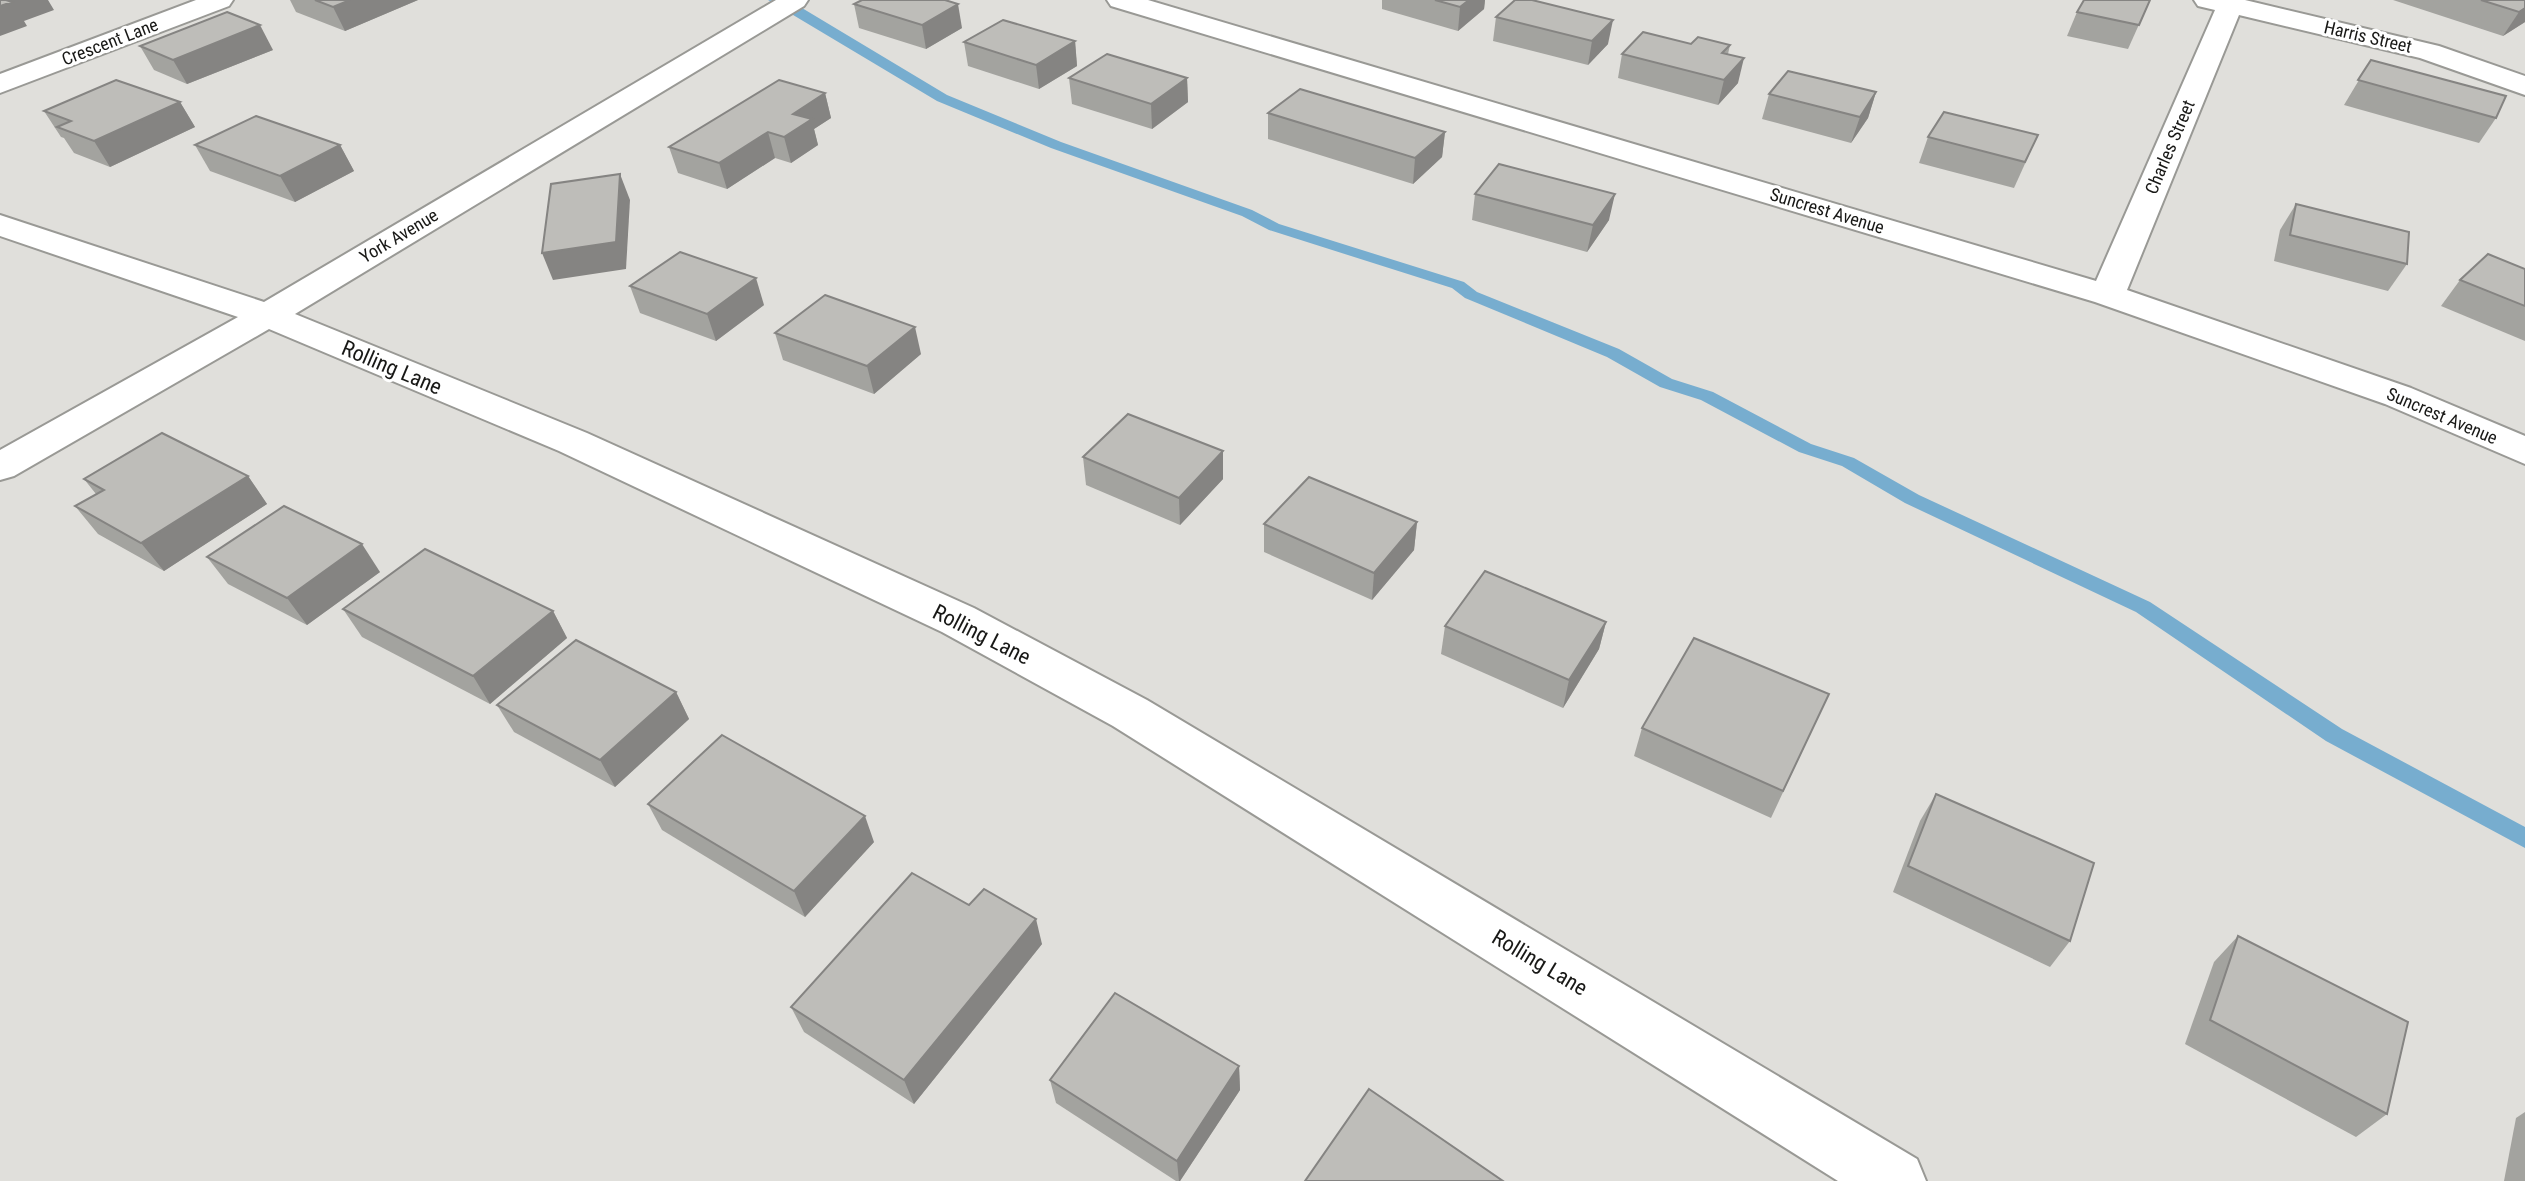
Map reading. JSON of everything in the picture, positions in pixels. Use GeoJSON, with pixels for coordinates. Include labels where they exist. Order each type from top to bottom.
{"type":"FeatureCollection","features":[{"type":"Feature","properties":{"kind":"street","name":"Crescent Lane"},"geometry":{"type":"LineString","coordinates":[[0,84],[220,0]]}},
{"type":"Feature","properties":{"kind":"street","name":"York Avenue"},"geometry":{"type":"LineString","coordinates":[[0,467],[267,315],[795,0]]}},
{"type":"Feature","properties":{"kind":"street","name":"Suncrest Avenue"},"geometry":{"type":"LineString","coordinates":[[1120,0],[2107,295],[2398,396],[2525,451]]}},
{"type":"Feature","properties":{"kind":"street","name":"Charles Street"},"geometry":{"type":"LineString","coordinates":[[2107,295],[2223,2]]}},
{"type":"Feature","properties":{"kind":"street","name":"Harris Street"},"geometry":{"type":"LineString","coordinates":[[2223,2],[2429,52],[2525,86]]}},
{"type":"Feature","properties":{"kind":"street","name":"Rolling Lane"},"geometry":{"type":"LineString","coordinates":[[0,225],[267,315],[573,442],[958,620],[1130,713],[1895,1181]]}},
{"type":"Feature","properties":{"kind":"building"},"geometry":{"type":"Polygon","coordinates":[[[0,0],[6,0],[12,2],[0,6],[0,0]]]}},
{"type":"Feature","properties":{"kind":"building"},"geometry":{"type":"Polygon","coordinates":[[[315,0],[350,0],[333,7],[315,0]]]}},
{"type":"Feature","properties":{"kind":"building"},"geometry":{"type":"Polygon","coordinates":[[[862,0],[945,0],[958,4],[922,25],[854,4],[862,0]]]}},
{"type":"Feature","properties":{"kind":"building"},"geometry":{"type":"Polygon","coordinates":[[[1435,0],[1469,0],[1460,7],[1435,0]]]}},
{"type":"Feature","properties":{"kind":"building"},"geometry":{"type":"Polygon","coordinates":[[[1515,0],[1532,0],[1613,20],[1592,41],[1496,17],[1515,0]]]}},
{"type":"Feature","properties":{"kind":"building"},"geometry":{"type":"Polygon","coordinates":[[[2084,0],[2150,0],[2139,25],[2077,12],[2084,0]]]}},
{"type":"Feature","properties":{"kind":"building"},"geometry":{"type":"Polygon","coordinates":[[[2481,0],[2525,0],[2525,8],[2519,12],[2481,0]]]}},
{"type":"Feature","properties":{"kind":"building"},"geometry":{"type":"Polygon","coordinates":[[[227,12],[260,25],[173,60],[140,46],[227,12]]]}},
{"type":"Feature","properties":{"kind":"building"},"geometry":{"type":"Polygon","coordinates":[[[1003,20],[1075,41],[1036,65],[964,42],[1003,20]]]}},
{"type":"Feature","properties":{"kind":"building"},"geometry":{"type":"Polygon","coordinates":[[[1643,32],[1691,44],[1698,37],[1730,45],[1722,53],[1744,58],[1724,80],[1622,54],[1643,32]]]}},
{"type":"Feature","properties":{"kind":"building"},"geometry":{"type":"Polygon","coordinates":[[[1107,54],[1187,78],[1151,104],[1069,78],[1107,54]]]}},
{"type":"Feature","properties":{"kind":"building"},"geometry":{"type":"Polygon","coordinates":[[[2371,60],[2506,96],[2496,118],[2358,80],[2371,60]]]}},
{"type":"Feature","properties":{"kind":"building"},"geometry":{"type":"Polygon","coordinates":[[[1788,71],[1876,92],[1860,117],[1769,94],[1788,71]]]}},
{"type":"Feature","properties":{"kind":"building"},"geometry":{"type":"Polygon","coordinates":[[[116,80],[180,102],[94,141],[57,127],[71,121],[44,111],[116,80]]]}},
{"type":"Feature","properties":{"kind":"building"},"geometry":{"type":"Polygon","coordinates":[[[779,80],[825,93],[793,114],[812,119],[784,137],[768,132],[719,163],[669,147],[779,80]]]}},
{"type":"Feature","properties":{"kind":"building"},"geometry":{"type":"Polygon","coordinates":[[[1300,89],[1445,132],[1415,158],[1268,113],[1300,89]]]}},
{"type":"Feature","properties":{"kind":"building"},"geometry":{"type":"Polygon","coordinates":[[[1944,112],[2038,135],[2025,162],[1928,137],[1944,112]]]}},
{"type":"Feature","properties":{"kind":"building"},"geometry":{"type":"Polygon","coordinates":[[[256,116],[340,145],[280,176],[195,145],[256,116]]]}},
{"type":"Feature","properties":{"kind":"building"},"geometry":{"type":"Polygon","coordinates":[[[1499,164],[1615,194],[1593,225],[1475,194],[1499,164]]]}},
{"type":"Feature","properties":{"kind":"building"},"geometry":{"type":"Polygon","coordinates":[[[620,174],[616,242],[542,253],[551,184],[620,174]]]}},
{"type":"Feature","properties":{"kind":"building"},"geometry":{"type":"Polygon","coordinates":[[[2296,204],[2409,232],[2407,264],[2290,235],[2296,204]]]}},
{"type":"Feature","properties":{"kind":"building"},"geometry":{"type":"Polygon","coordinates":[[[680,252],[756,278],[707,314],[630,286],[680,252]]]}},
{"type":"Feature","properties":{"kind":"building"},"geometry":{"type":"Polygon","coordinates":[[[2488,254],[2525,269],[2525,306],[2460,280],[2488,254]]]}},
{"type":"Feature","properties":{"kind":"building"},"geometry":{"type":"Polygon","coordinates":[[[825,295],[915,327],[867,366],[775,333],[825,295]]]}},
{"type":"Feature","properties":{"kind":"building"},"geometry":{"type":"Polygon","coordinates":[[[1128,414],[1223,451],[1179,498],[1083,457],[1128,414]]]}},
{"type":"Feature","properties":{"kind":"building"},"geometry":{"type":"Polygon","coordinates":[[[162,433],[248,476],[141,543],[75,506],[104,490],[84,479],[162,433]]]}},
{"type":"Feature","properties":{"kind":"building"},"geometry":{"type":"Polygon","coordinates":[[[1309,477],[1417,522],[1374,573],[1264,524],[1309,477]]]}},
{"type":"Feature","properties":{"kind":"building"},"geometry":{"type":"Polygon","coordinates":[[[284,506],[362,544],[287,598],[207,557],[284,506]]]}},
{"type":"Feature","properties":{"kind":"building"},"geometry":{"type":"Polygon","coordinates":[[[425,549],[553,611],[473,676],[343,609],[425,549]]]}},
{"type":"Feature","properties":{"kind":"building"},"geometry":{"type":"Polygon","coordinates":[[[1485,571],[1606,622],[1569,680],[1445,626],[1485,571]]]}},
{"type":"Feature","properties":{"kind":"building"},"geometry":{"type":"Polygon","coordinates":[[[1694,638],[1829,694],[1783,791],[1642,728],[1694,638]]]}},
{"type":"Feature","properties":{"kind":"building"},"geometry":{"type":"Polygon","coordinates":[[[576,640],[676,692],[600,760],[497,705],[576,640]]]}},
{"type":"Feature","properties":{"kind":"building"},"geometry":{"type":"Polygon","coordinates":[[[722,735],[865,816],[794,891],[648,804],[722,735]]]}},
{"type":"Feature","properties":{"kind":"building"},"geometry":{"type":"Polygon","coordinates":[[[1936,794],[2094,863],[2070,941],[1908,866],[1936,794]]]}},
{"type":"Feature","properties":{"kind":"building"},"geometry":{"type":"Polygon","coordinates":[[[912,873],[969,905],[984,889],[1036,919],[904,1080],[791,1007],[912,873]]]}},
{"type":"Feature","properties":{"kind":"building"},"geometry":{"type":"Polygon","coordinates":[[[2238,936],[2408,1022],[2387,1114],[2210,1020],[2238,936]]]}},
{"type":"Feature","properties":{"kind":"building"},"geometry":{"type":"Polygon","coordinates":[[[1115,993],[1239,1066],[1177,1161],[1050,1080],[1115,993]]]}},
{"type":"Feature","properties":{"kind":"building"},"geometry":{"type":"Polygon","coordinates":[[[1369,1089],[1503,1181],[1305,1181],[1369,1089]]]}},
{"type":"Feature","properties":{"kind":"waterway"},"geometry":{"type":"LineString","coordinates":[[774,0],[788,5],[942,98],[1056,145],[1247,213],[1274,227],[1458,285],[1471,295],[1613,353],[1666,383],[1707,396],[1805,448],[1848,462],[1912,499],[2143,607],[2334,735],[2525,838]]}}]}
